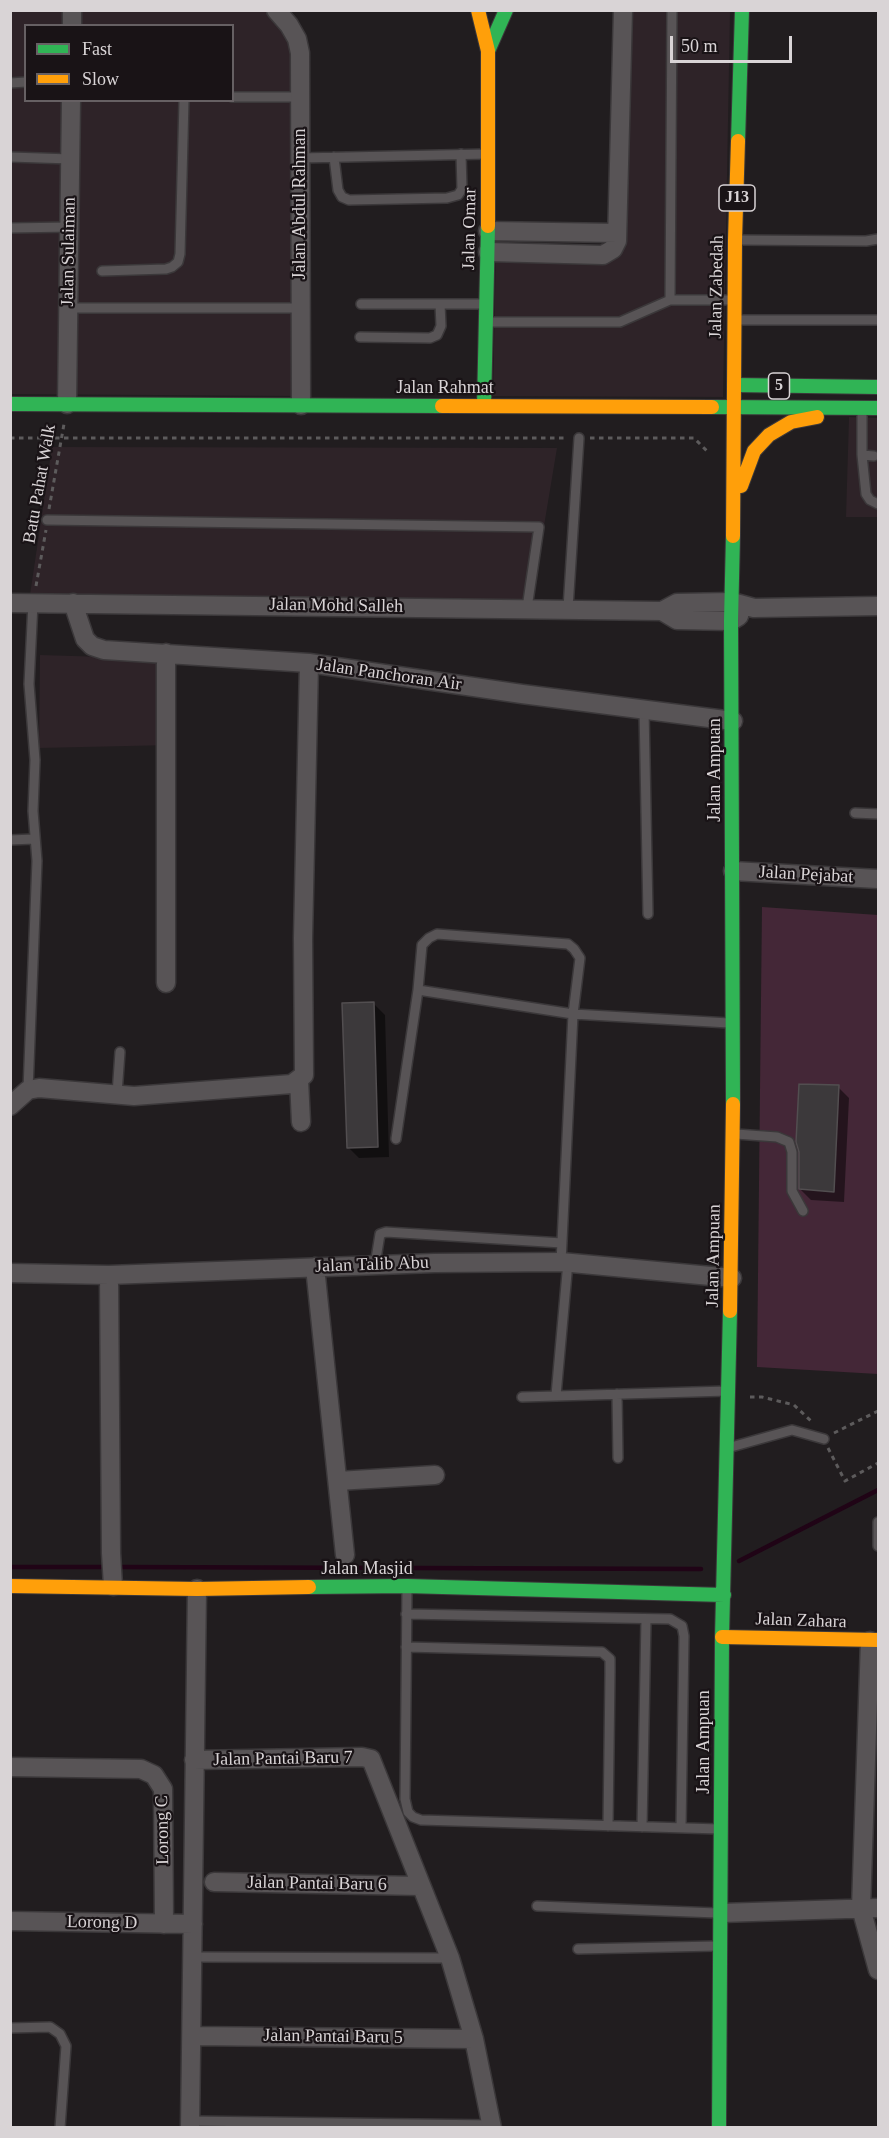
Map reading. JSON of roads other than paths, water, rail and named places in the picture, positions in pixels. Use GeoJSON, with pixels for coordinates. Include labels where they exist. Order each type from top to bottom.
{"type":"FeatureCollection","features":[{"type":"Feature","properties":{"kind":"main road"},"geometry":{"type":"LineString","coordinates":[[478,10],[488,51]]}},
{"type":"Feature","properties":{"kind":"main road"},"geometry":{"type":"LineString","coordinates":[[488,51],[506,10]]}},
{"type":"Feature","properties":{"kind":"main road","name":"Jalan Zabedah"},"geometry":{"type":"LineString","coordinates":[[734,385],[735,240],[742,10]]}},
{"type":"Feature","properties":{"kind":"main road","name":"Jalan Omar"},"geometry":{"type":"LineString","coordinates":[[484,406],[488,252],[488,51]]}},
{"type":"Feature","properties":{"kind":"main road","name":"5"},"geometry":{"type":"LineString","coordinates":[[734,385],[879,387]]}},
{"type":"Feature","properties":{"kind":"main road","name":"Jalan Ampuan"},"geometry":{"type":"LineString","coordinates":[[720,2127],[722,1636],[732,1278],[734,1024],[731,621],[734,385]]}},
{"type":"Feature","properties":{"kind":"main road","name":"Jalan Rahmat"},"geometry":{"type":"LineString","coordinates":[[10,404],[879,408]]}},
{"type":"Feature","properties":{"kind":"main road"},"geometry":{"type":"LineString","coordinates":[[734,505],[754,451],[769,435],[791,422],[862,408]]}},
{"type":"Feature","properties":{"kind":"main road","name":"Jalan Masjid"},"geometry":{"type":"LineString","coordinates":[[10,1586],[113,1579],[196,1588],[406,1586],[724,1594]]}},
{"type":"Feature","properties":{"kind":"main road","name":"Jalan Zahara"},"geometry":{"type":"LineString","coordinates":[[722,1636],[874,1641]]}},
{"type":"Feature","properties":{"kind":"street","name":"Jalan Abdul Rahman"},"geometry":{"type":"LineString","coordinates":[[276,10],[297,39],[300,53],[301,405]]}},
{"type":"Feature","properties":{"kind":"street"},"geometry":{"type":"LineString","coordinates":[[488,252],[603,255],[613,249],[617,241],[623,10]]}},
{"type":"Feature","properties":{"kind":"street","name":"Jalan Sulaiman"},"geometry":{"type":"LineString","coordinates":[[67,404],[71,102]]}},
{"type":"Feature","properties":{"kind":"street"},"geometry":{"type":"LineString","coordinates":[[488,231],[617,233]]}},
{"type":"Feature","properties":{"kind":"street"},"geometry":{"type":"LineString","coordinates":[[662,611],[677,603],[732,602],[754,608],[879,606]]}},
{"type":"Feature","properties":{"kind":"street","name":"Jalan Mohd Salleh"},"geometry":{"type":"LineString","coordinates":[[10,603],[568,608],[662,611]]}},
{"type":"Feature","properties":{"kind":"street","name":"Jalan Panchoran Air"},"geometry":{"type":"LineString","coordinates":[[74,603],[85,639],[92,646],[104,650],[309,663],[522,694],[733,721]]}},
{"type":"Feature","properties":{"kind":"street"},"geometry":{"type":"LineString","coordinates":[[662,611],[677,620],[731,621],[754,608]]}},
{"type":"Feature","properties":{"kind":"street"},"geometry":{"type":"LineString","coordinates":[[166,653],[166,983]]}},
{"type":"Feature","properties":{"kind":"street"},"geometry":{"type":"LineString","coordinates":[[10,1106],[28,1090],[39,1088],[134,1096],[292,1084],[304,1075],[303,938],[309,663]]}},
{"type":"Feature","properties":{"kind":"street","name":"Jalan Pejabat"},"geometry":{"type":"LineString","coordinates":[[733,871],[879,879]]}},
{"type":"Feature","properties":{"kind":"street"},"geometry":{"type":"LineString","coordinates":[[299,1080],[301,1122]]}},
{"type":"Feature","properties":{"kind":"street","name":"Jalan Talib Abu"},"geometry":{"type":"LineString","coordinates":[[10,1273],[109,1275],[375,1265],[565,1262],[732,1278]]}},
{"type":"Feature","properties":{"kind":"street"},"geometry":{"type":"LineString","coordinates":[[315,1267],[345,1555]]}},
{"type":"Feature","properties":{"kind":"street"},"geometry":{"type":"LineString","coordinates":[[109,1275],[113,1579]]}},
{"type":"Feature","properties":{"kind":"street"},"geometry":{"type":"LineString","coordinates":[[338,1481],[435,1475]]}},
{"type":"Feature","properties":{"kind":"street"},"geometry":{"type":"LineString","coordinates":[[190,2124],[196,1588]]}},
{"type":"Feature","properties":{"kind":"street"},"geometry":{"type":"LineString","coordinates":[[874,1641],[870,1908],[879,1970]]}},
{"type":"Feature","properties":{"kind":"street","name":"Jalan Pantai Baru 7"},"geometry":{"type":"LineString","coordinates":[[194,1760],[362,1757],[370,1759],[374,1764],[420,1886]]}},
{"type":"Feature","properties":{"kind":"street","name":"Lorong C"},"geometry":{"type":"LineString","coordinates":[[10,1767],[141,1768],[154,1775],[163,1789],[164,1924]]}},
{"type":"Feature","properties":{"kind":"street","name":"Jalan Pantai Baru 6"},"geometry":{"type":"LineString","coordinates":[[214,1882],[420,1886]]}},
{"type":"Feature","properties":{"kind":"street"},"geometry":{"type":"LineString","coordinates":[[420,1886],[450,1958],[474,2039],[492,2126]]}},
{"type":"Feature","properties":{"kind":"street"},"geometry":{"type":"LineString","coordinates":[[721,1913],[870,1908]]}},
{"type":"Feature","properties":{"kind":"street","name":"Lorong D"},"geometry":{"type":"LineString","coordinates":[[10,1921],[193,1924]]}},
{"type":"Feature","properties":{"kind":"street","name":"Jalan Pantai Baru 5"},"geometry":{"type":"LineString","coordinates":[[192,2036],[474,2039]]}},
{"type":"Feature","properties":{"kind":"lane"},"geometry":{"type":"LineString","coordinates":[[670,300],[672,10]]}},
{"type":"Feature","properties":{"kind":"lane"},"geometry":{"type":"LineString","coordinates":[[234,97],[300,97]]}},
{"type":"Feature","properties":{"kind":"lane"},"geometry":{"type":"LineString","coordinates":[[102,271],[166,269],[178,262],[184,102]]}},
{"type":"Feature","properties":{"kind":"lane"},"geometry":{"type":"LineString","coordinates":[[334,157],[338,190],[342,197],[349,200],[447,198],[458,195],[462,189],[461,154]]}},
{"type":"Feature","properties":{"kind":"lane"},"geometry":{"type":"LineString","coordinates":[[300,158],[489,154]]}},
{"type":"Feature","properties":{"kind":"lane"},"geometry":{"type":"LineString","coordinates":[[10,157],[71,159]]}},
{"type":"Feature","properties":{"kind":"lane"},"geometry":{"type":"LineString","coordinates":[[10,228],[70,226]]}},
{"type":"Feature","properties":{"kind":"lane"},"geometry":{"type":"LineString","coordinates":[[735,240],[866,241],[879,239]]}},
{"type":"Feature","properties":{"kind":"lane"},"geometry":{"type":"LineString","coordinates":[[486,322],[620,322],[670,300],[735,300]]}},
{"type":"Feature","properties":{"kind":"lane"},"geometry":{"type":"LineString","coordinates":[[361,304],[487,304]]}},
{"type":"Feature","properties":{"kind":"lane"},"geometry":{"type":"LineString","coordinates":[[360,338],[430,338],[437,335],[441,326],[440,304]]}},
{"type":"Feature","properties":{"kind":"lane"},"geometry":{"type":"LineString","coordinates":[[69,308],[301,308]]}},
{"type":"Feature","properties":{"kind":"lane"},"geometry":{"type":"LineString","coordinates":[[735,320],[879,320]]}},
{"type":"Feature","properties":{"kind":"lane"},"geometry":{"type":"LineString","coordinates":[[862,408],[862,455],[866,495],[870,500],[879,504]]}},
{"type":"Feature","properties":{"kind":"lane"},"geometry":{"type":"LineString","coordinates":[[568,608],[579,438]]}},
{"type":"Feature","properties":{"kind":"lane"},"geometry":{"type":"LineString","coordinates":[[862,455],[874,456]]}},
{"type":"Feature","properties":{"kind":"lane"},"geometry":{"type":"LineString","coordinates":[[47,520],[539,527],[527,608]]}},
{"type":"Feature","properties":{"kind":"lane"},"geometry":{"type":"LineString","coordinates":[[28,1090],[37,861],[34,839],[35,760],[29,684],[33,603]]}},
{"type":"Feature","properties":{"kind":"lane"},"geometry":{"type":"LineString","coordinates":[[644,709],[648,914]]}},
{"type":"Feature","properties":{"kind":"lane"},"geometry":{"type":"LineString","coordinates":[[855,813],[879,814]]}},
{"type":"Feature","properties":{"kind":"lane"},"geometry":{"type":"LineString","coordinates":[[10,840],[34,839]]}},
{"type":"Feature","properties":{"kind":"lane"},"geometry":{"type":"LineString","coordinates":[[396,1139],[418,990],[422,945],[437,934],[568,944],[574,948],[580,958],[573,1014],[562,1243],[565,1262],[556,1395]]}},
{"type":"Feature","properties":{"kind":"lane"},"geometry":{"type":"LineString","coordinates":[[418,990],[573,1014],[734,1024]]}},
{"type":"Feature","properties":{"kind":"lane"},"geometry":{"type":"LineString","coordinates":[[117,1094],[120,1052]]}},
{"type":"Feature","properties":{"kind":"lane"},"geometry":{"type":"LineString","coordinates":[[733,1134],[777,1137],[789,1142],[792,1152],[792,1191],[803,1211]]}},
{"type":"Feature","properties":{"kind":"lane"},"geometry":{"type":"LineString","coordinates":[[375,1265],[380,1234],[386,1232],[562,1243]]}},
{"type":"Feature","properties":{"kind":"lane"},"geometry":{"type":"LineString","coordinates":[[617,1394],[618,1458]]}},
{"type":"Feature","properties":{"kind":"lane"},"geometry":{"type":"LineString","coordinates":[[522,1397],[617,1394],[728,1395]]}},
{"type":"Feature","properties":{"kind":"lane"},"geometry":{"type":"LineString","coordinates":[[729,1447],[792,1430],[824,1439]]}},
{"type":"Feature","properties":{"kind":"lane"},"geometry":{"type":"LineString","coordinates":[[879,1522],[879,1546]]}},
{"type":"Feature","properties":{"kind":"lane"},"geometry":{"type":"LineString","coordinates":[[406,1586],[405,1799],[408,1812],[413,1817],[421,1820],[721,1829]]}},
{"type":"Feature","properties":{"kind":"lane"},"geometry":{"type":"LineString","coordinates":[[406,1614],[670,1619],[682,1626],[684,1636],[681,1828]]}},
{"type":"Feature","properties":{"kind":"lane"},"geometry":{"type":"LineString","coordinates":[[642,1827],[646,1619]]}},
{"type":"Feature","properties":{"kind":"lane"},"geometry":{"type":"LineString","coordinates":[[406,1647],[602,1652],[610,1659],[608,1826]]}},
{"type":"Feature","properties":{"kind":"lane"},"geometry":{"type":"LineString","coordinates":[[537,1906],[721,1913]]}},
{"type":"Feature","properties":{"kind":"lane"},"geometry":{"type":"LineString","coordinates":[[578,1949],[721,1946]]}},
{"type":"Feature","properties":{"kind":"lane"},"geometry":{"type":"LineString","coordinates":[[192,1957],[450,1958]]}},
{"type":"Feature","properties":{"kind":"lane"},"geometry":{"type":"LineString","coordinates":[[10,2028],[50,2027],[60,2034],[66,2046],[60,2127]]}},
{"type":"Feature","properties":{"kind":"lane"},"geometry":{"type":"LineString","coordinates":[[190,2124],[492,2126]]}},
{"type":"Feature","properties":{"kind":"waterway"},"geometry":{"type":"LineString","coordinates":[[739,1561],[878,1490]]}},
{"type":"Feature","properties":{"kind":"waterway"},"geometry":{"type":"LineString","coordinates":[[10,1567],[107,1567]]}},
{"type":"Feature","properties":{"kind":"waterway"},"geometry":{"type":"LineString","coordinates":[[115,1567],[701,1569]]}}]}
